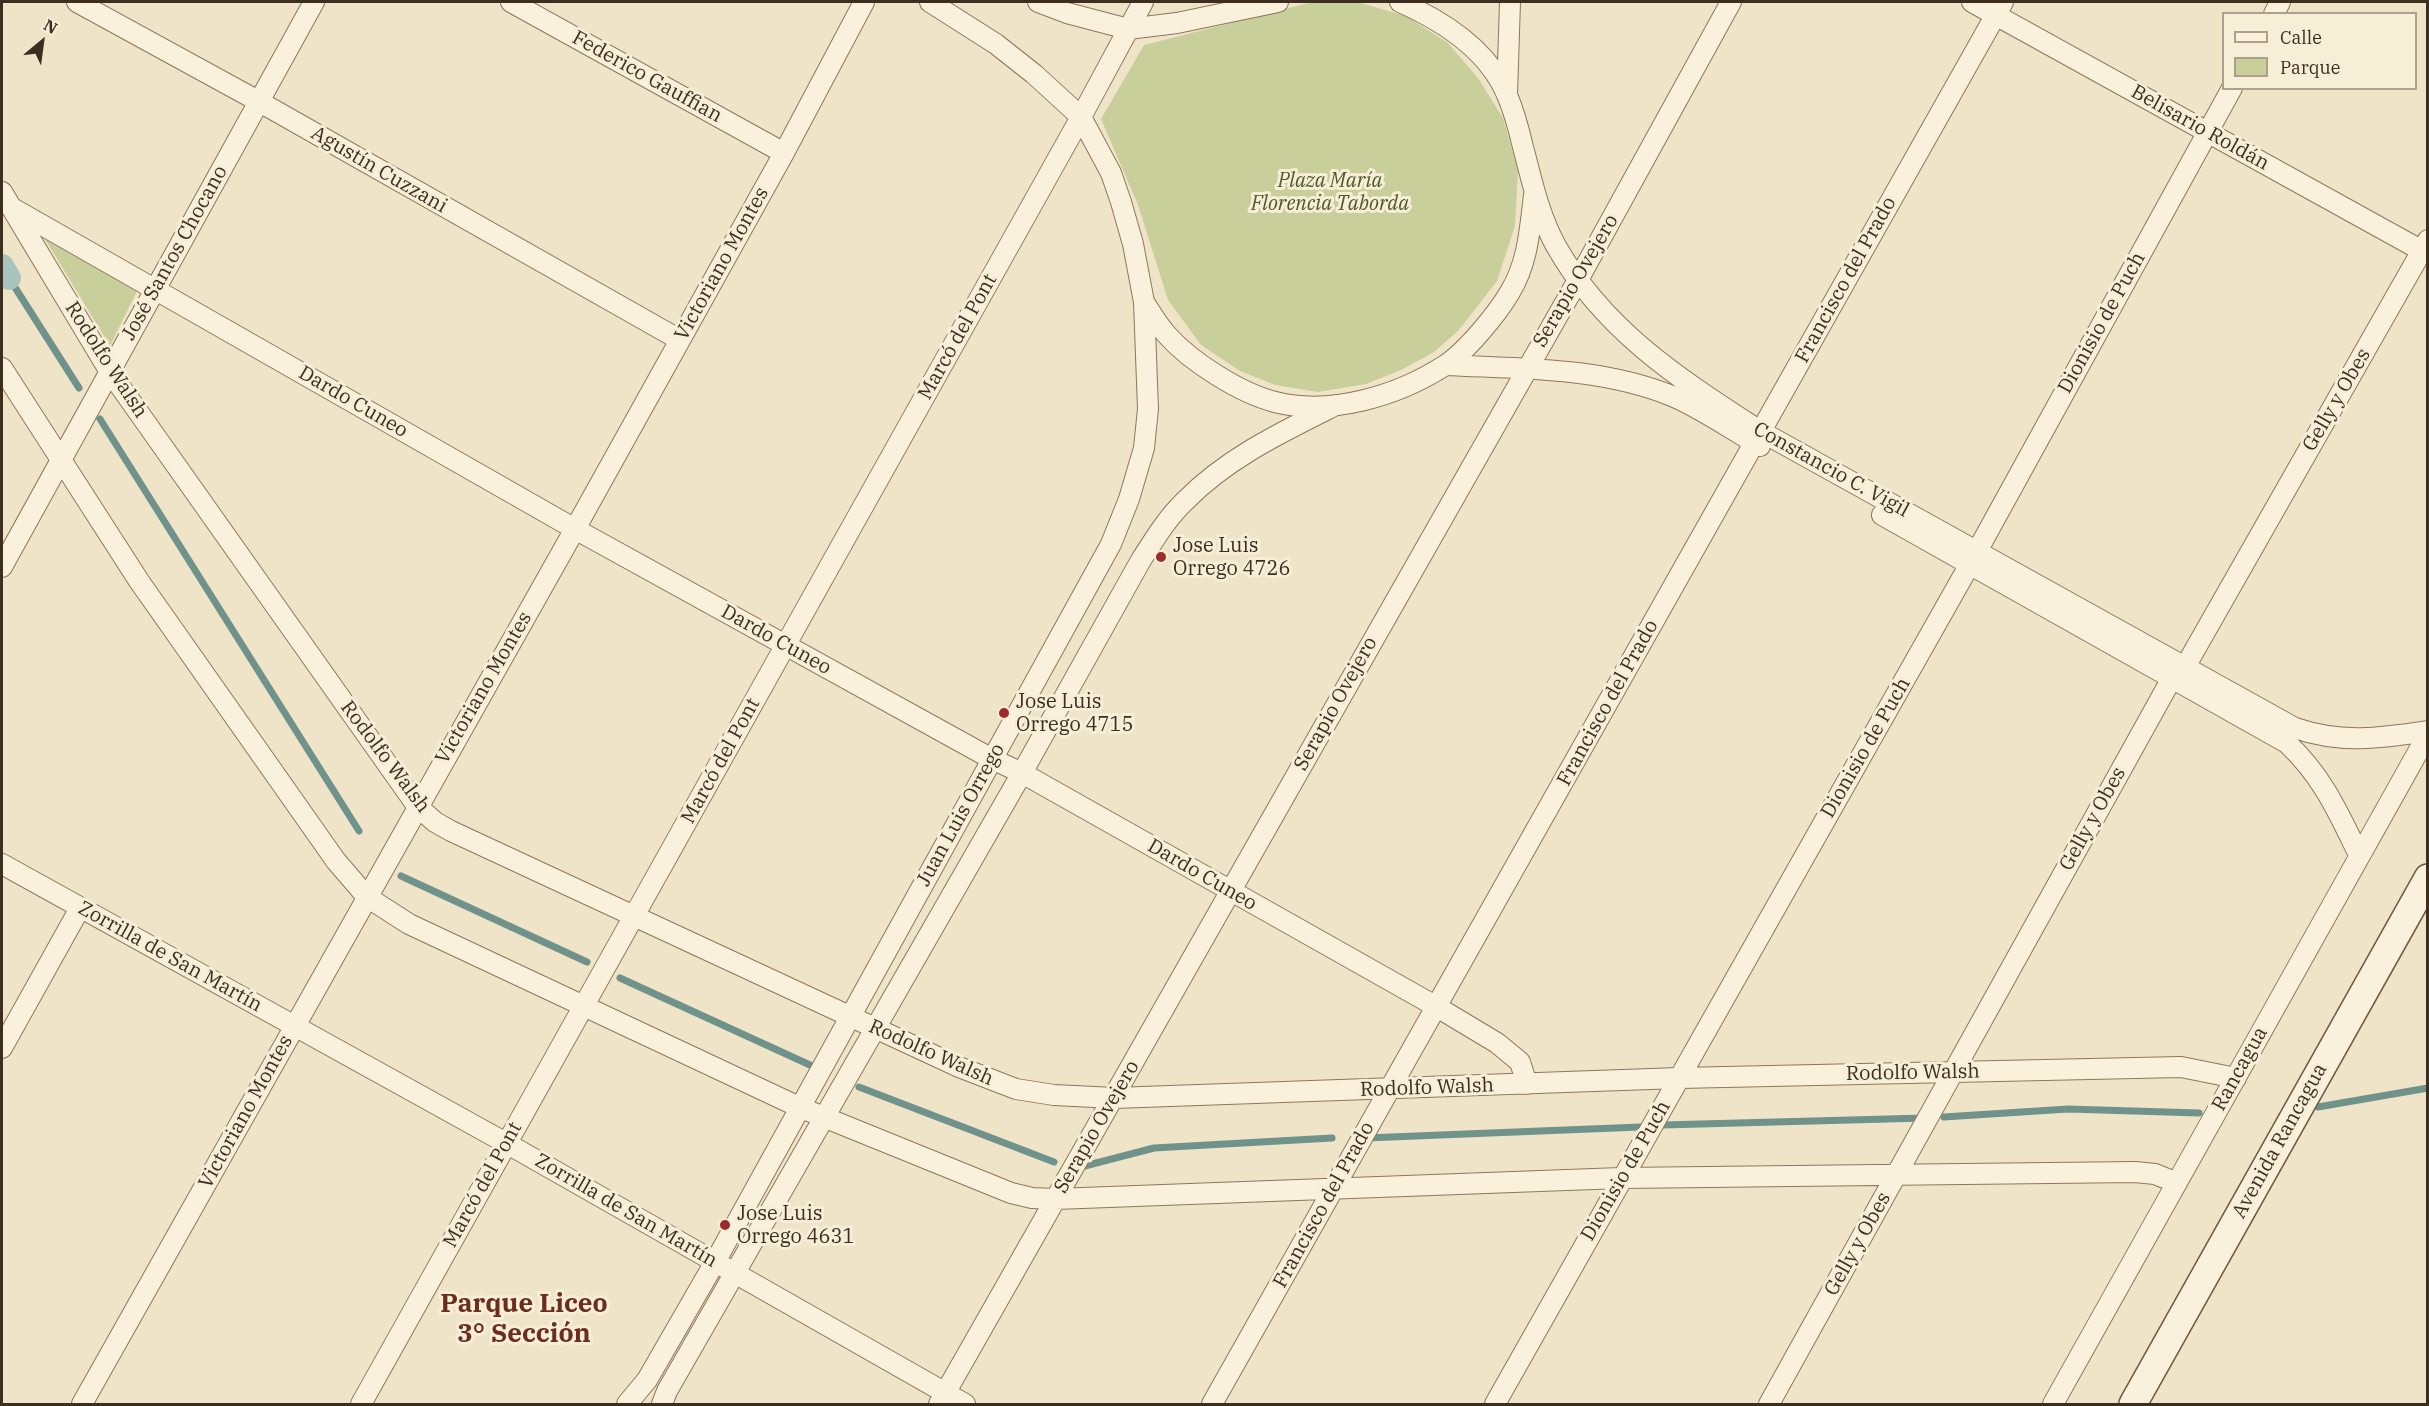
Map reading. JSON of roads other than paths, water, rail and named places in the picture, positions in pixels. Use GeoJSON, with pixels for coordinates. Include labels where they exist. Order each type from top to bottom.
{"type":"FeatureCollection","features":[{"type":"Feature","properties":{"kind":"main road","name":"Avenida Rancagua"},"geometry":{"type":"LineString","coordinates":[[2133,1404],[2427,878]]}},
{"type":"Feature","properties":{"kind":"street","name":"Agustín Cuzzani"},"geometry":{"type":"LineString","coordinates":[[77,2],[258,101],[680,340]]}},
{"type":"Feature","properties":{"kind":"street","name":"José Santos Chocano"},"geometry":{"type":"LineString","coordinates":[[2,567],[314,2]]}},
{"type":"Feature","properties":{"kind":"street","name":"Federico Gauffian"},"geometry":{"type":"LineString","coordinates":[[511,2],[784,153]]}},
{"type":"Feature","properties":{"kind":"street","name":"Victoriano Montes"},"geometry":{"type":"LineString","coordinates":[[82,1404],[575,529],[784,153],[864,2]]}},
{"type":"Feature","properties":{"kind":"street"},"geometry":{"type":"LineString","coordinates":[[930,2],[996,44],[1034,74],[1081,117]]}},
{"type":"Feature","properties":{"kind":"street"},"geometry":{"type":"LineString","coordinates":[[1038,2],[1068,13],[1128,29],[1178,23],[1278,2]]}},
{"type":"Feature","properties":{"kind":"street"},"geometry":{"type":"LineString","coordinates":[[1128,29],[1143,2]]}},
{"type":"Feature","properties":{"kind":"street","name":"Constancio C. Vigil"},"geometry":{"type":"LineString","coordinates":[[1400,2],[1428,14],[1453,31],[1491,67],[1507,95],[1534,195],[1555,245],[1600,309],[1647,354],[1757,437]]}},
{"type":"Feature","properties":{"kind":"street"},"geometry":{"type":"LineString","coordinates":[[1507,95],[1510,2]]}},
{"type":"Feature","properties":{"kind":"street","name":"Serapio Ovejero"},"geometry":{"type":"LineString","coordinates":[[942,1399],[1578,280],[1731,2]]}},
{"type":"Feature","properties":{"kind":"street","name":"Belisario Roldán"},"geometry":{"type":"LineString","coordinates":[[1972,2],[1999,8],[2207,133],[2425,249]]}},
{"type":"Feature","properties":{"kind":"street","name":"Francisco del Prado"},"geometry":{"type":"LineString","coordinates":[[1212,1404],[1999,8]]}},
{"type":"Feature","properties":{"kind":"street","name":"Marcó del Pont"},"geometry":{"type":"LineString","coordinates":[[361,1404],[1081,117],[1128,29]]}},
{"type":"Feature","properties":{"kind":"street","name":"Dionisio de Puch"},"geometry":{"type":"LineString","coordinates":[[1495,1404],[1973,558],[2231,90]]}},
{"type":"Feature","properties":{"kind":"street","name":"Juan Luis Orrego"},"geometry":{"type":"LineString","coordinates":[[627,1404],[647,1380],[715,1262],[1110,544],[1129,499],[1144,448],[1148,409],[1144,302],[1133,244],[1121,202],[1111,173],[1081,117]]}},
{"type":"Feature","properties":{"kind":"street"},"geometry":{"type":"LineString","coordinates":[[1144,302],[1167,335],[1195,361],[1233,384],[1274,402],[1300,406],[1336,405],[1382,396],[1446,365],[1486,326],[1511,290],[1526,252],[1534,195]]}},
{"type":"Feature","properties":{"kind":"street","name":"Dardo Cuneo"},"geometry":{"type":"LineString","coordinates":[[6,200],[156,289],[575,529],[992,759],[1022,773],[1437,1007],[1497,1043],[1520,1062],[1527,1084]]}},
{"type":"Feature","properties":{"kind":"street","name":"Rodolfo Walsh"},"geometry":{"type":"LineString","coordinates":[[6,200],[110,372],[417,806],[435,822],[451,831],[960,1067],[1016,1089],[1054,1095],[1114,1098],[1679,1078],[2181,1067],[2236,1078]]}},
{"type":"Feature","properties":{"kind":"street","name":"Gelly y Obes"},"geometry":{"type":"LineString","coordinates":[[1769,1404],[1952,1072],[2179,673],[2425,249]]}},
{"type":"Feature","properties":{"kind":"street","name":"Constancio C. Vigil"},"geometry":{"type":"LineString","coordinates":[[1446,365],[1526,368],[1606,376],[1673,397],[1757,437],[2179,673],[2287,743],[2307,762],[2323,784],[2359,855]]}},
{"type":"Feature","properties":{"kind":"street"},"geometry":{"type":"LineString","coordinates":[[2,368],[153,601],[336,861],[367,897],[409,924],[800,1107],[1011,1193],[1032,1198],[1055,1198],[1621,1178],[1897,1174],[2135,1172],[2154,1174],[2177,1183]]}},
{"type":"Feature","properties":{"kind":"street","name":"Juan Luis Orrego"},"geometry":{"type":"LineString","coordinates":[[664,1398],[1022,773],[1141,560],[1184,501],[1222,468],[1274,436],[1336,405]]}},
{"type":"Feature","properties":{"kind":"street","name":"Constancio C. Vigil"},"geometry":{"type":"LineString","coordinates":[[2179,673],[2316,736],[2342,740],[2427,733]]}},
{"type":"Feature","properties":{"kind":"street","name":"Rancagua"},"geometry":{"type":"LineString","coordinates":[[2054,1404],[2427,733]]}},
{"type":"Feature","properties":{"kind":"street","name":"Zorrilla de San Martín"},"geometry":{"type":"LineString","coordinates":[[2,864],[295,1024],[735,1273],[942,1399],[965,1404]]}},
{"type":"Feature","properties":{"kind":"street"},"geometry":{"type":"LineString","coordinates":[[2,1048],[80,908]]}},
{"type":"Feature","properties":{"kind":"waterway"},"geometry":{"type":"LineString","coordinates":[[2,266],[9,278]]}},
{"type":"Feature","properties":{"kind":"waterway"},"geometry":{"type":"LineString","coordinates":[[9,278],[79,388]]}},
{"type":"Feature","properties":{"kind":"waterway"},"geometry":{"type":"LineString","coordinates":[[100,419],[359,831]]}},
{"type":"Feature","properties":{"kind":"waterway"},"geometry":{"type":"LineString","coordinates":[[401,876],[587,962]]}},
{"type":"Feature","properties":{"kind":"waterway"},"geometry":{"type":"LineString","coordinates":[[620,978],[810,1065]]}},
{"type":"Feature","properties":{"kind":"waterway"},"geometry":{"type":"LineString","coordinates":[[859,1087],[1054,1162]]}},
{"type":"Feature","properties":{"kind":"waterway"},"geometry":{"type":"LineString","coordinates":[[2318,1107],[2428,1088]]}},
{"type":"Feature","properties":{"kind":"waterway"},"geometry":{"type":"LineString","coordinates":[[1944,1117],[2068,1109],[2199,1113]]}},
{"type":"Feature","properties":{"kind":"waterway"},"geometry":{"type":"LineString","coordinates":[[1663,1125],[1925,1118]]}},
{"type":"Feature","properties":{"kind":"waterway"},"geometry":{"type":"LineString","coordinates":[[1366,1138],[1640,1127]]}},
{"type":"Feature","properties":{"kind":"waterway"},"geometry":{"type":"LineString","coordinates":[[1077,1168],[1154,1148],[1332,1138]]}},
{"type":"Feature","properties":{"kind":"place","name":"Jose Luis Orrego 4726"},"geometry":{"type":"Point","coordinates":[1161,557]}},
{"type":"Feature","properties":{"kind":"place","name":"Jose Luis Orrego 4715"},"geometry":{"type":"Point","coordinates":[1004,713]}},
{"type":"Feature","properties":{"kind":"place","name":"Jose Luis Orrego 4631"},"geometry":{"type":"Point","coordinates":[725,1225]}},
{"type":"Feature","properties":{"kind":"district","name":"Parque Liceo 3° Sección"},"geometry":{"type":"Point","coordinates":[524,1319]}},
{"type":"Feature","properties":{"kind":"park label","name":"Plaza María Florencia Taborda"},"geometry":{"type":"Point","coordinates":[1330,192]}}]}
